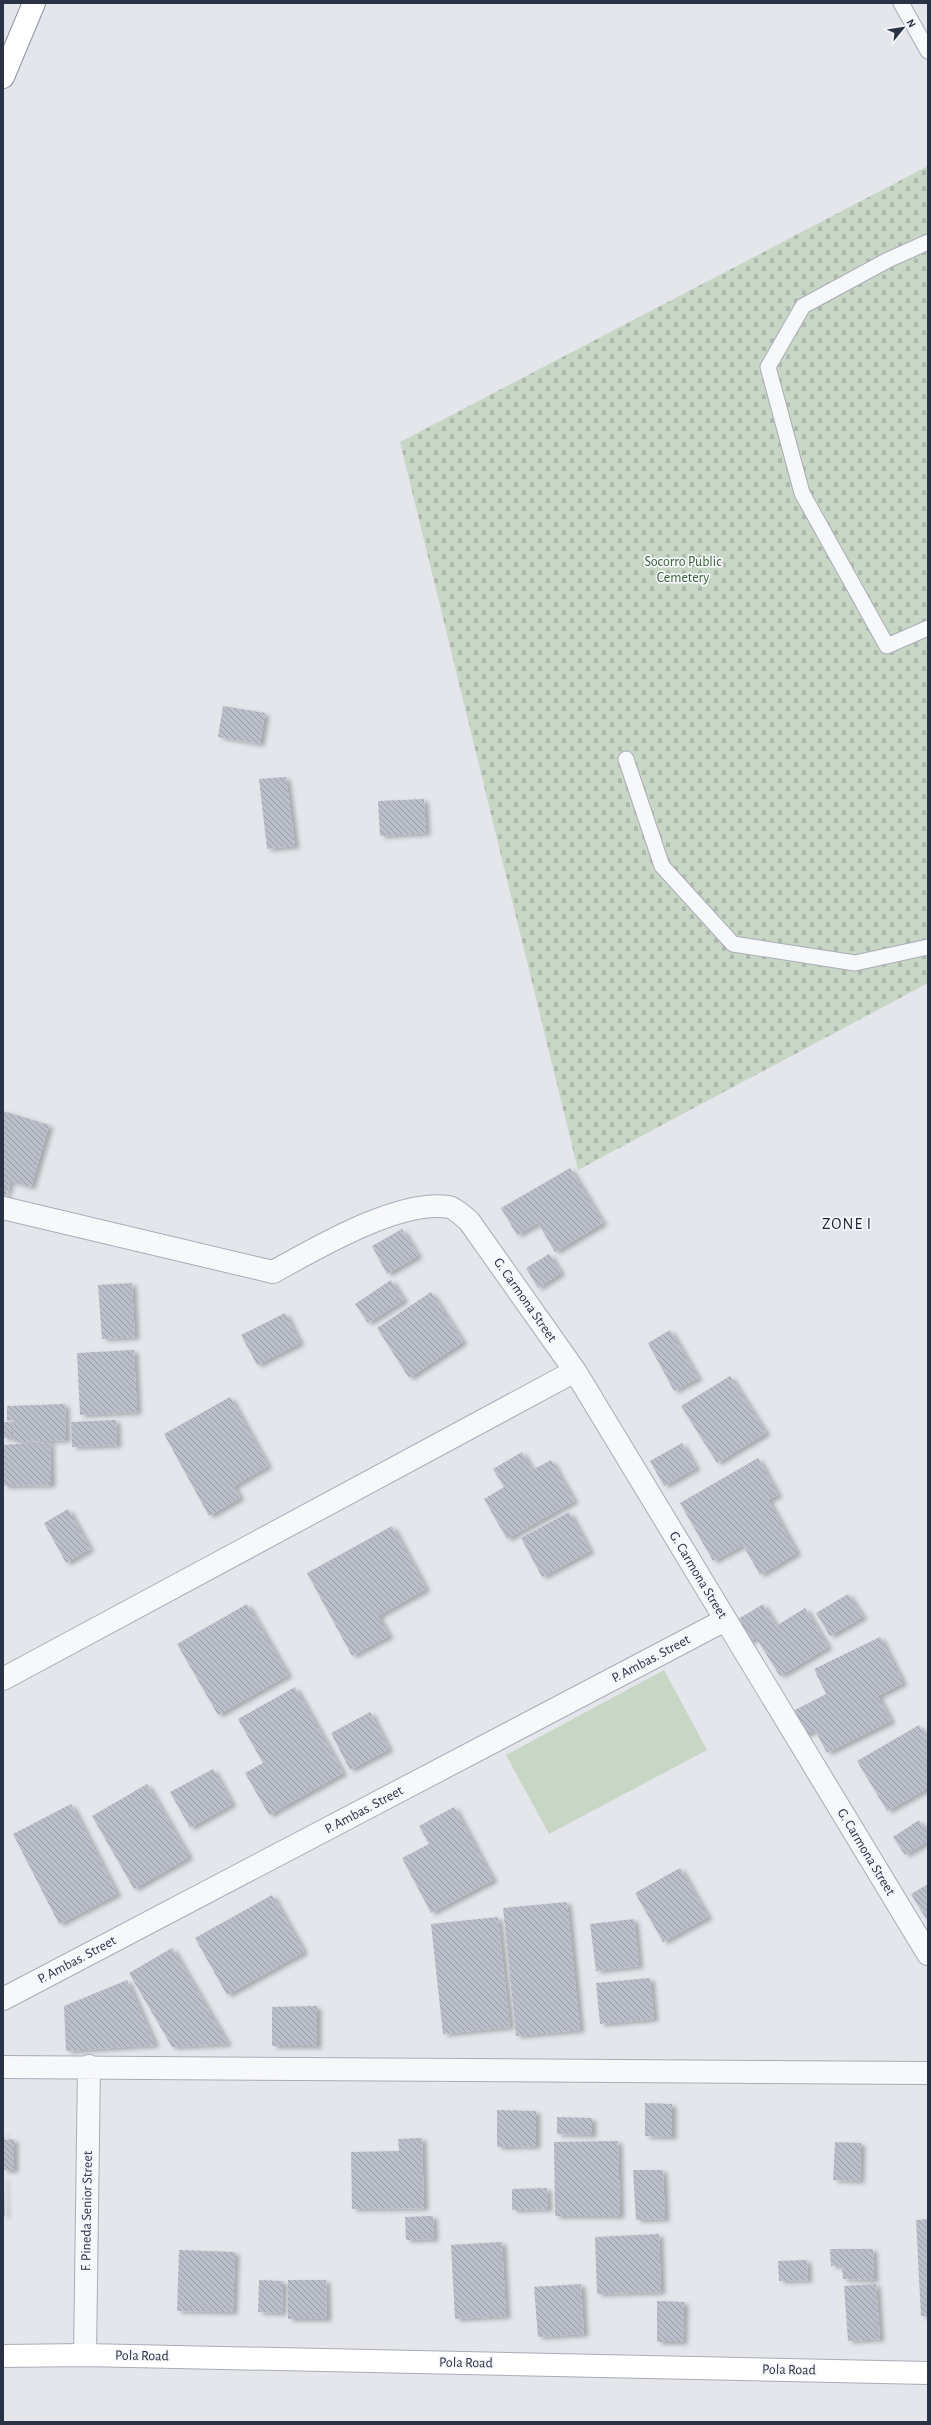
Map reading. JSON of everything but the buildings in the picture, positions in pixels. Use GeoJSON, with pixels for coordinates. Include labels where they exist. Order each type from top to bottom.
{"type":"FeatureCollection","features":[{"type":"Feature","properties":{"kind":"main road"},"geometry":{"type":"LineString","coordinates":[[3,78],[34,3]]}},
{"type":"Feature","properties":{"kind":"main road","name":"Pola Road"},"geometry":{"type":"LineString","coordinates":[[3,2356],[85,2355],[928,2373]]}},
{"type":"Feature","properties":{"kind":"street","name":"G. Carmona Street"},"geometry":{"type":"LineString","coordinates":[[3,1208],[273,1272],[348,1231],[418,1207],[450,1207],[469,1221],[575,1371],[928,1954]]}},
{"type":"Feature","properties":{"kind":"street"},"geometry":{"type":"LineString","coordinates":[[3,1679],[575,1371]]}},
{"type":"Feature","properties":{"kind":"street","name":"P. Ambas. Street"},"geometry":{"type":"LineString","coordinates":[[3,1999],[725,1620]]}},
{"type":"Feature","properties":{"kind":"street"},"geometry":{"type":"LineString","coordinates":[[3,2067],[89,2066],[928,2073]]}},
{"type":"Feature","properties":{"kind":"street","name":"F. Pineda Senior Street"},"geometry":{"type":"LineString","coordinates":[[85,2355],[89,2066]]}},
{"type":"Feature","properties":{"kind":"lane"},"geometry":{"type":"LineString","coordinates":[[901,3],[928,51]]}},
{"type":"Feature","properties":{"kind":"lane"},"geometry":{"type":"LineString","coordinates":[[928,242],[888,260],[803,306],[768,367],[802,493],[887,646],[928,628]]}},
{"type":"Feature","properties":{"kind":"lane"},"geometry":{"type":"LineString","coordinates":[[626,759],[662,866],[733,944],[855,963],[928,946]]}},
{"type":"Feature","properties":{"kind":"green space","name":"Socorro Public Cemetery"},"geometry":{"type":"Polygon","coordinates":[[[928,166],[928,983],[578,1170],[400,442],[928,166]]]}},
{"type":"Feature","properties":{"kind":"green space"},"geometry":{"type":"Polygon","coordinates":[[[664,1670],[707,1750],[549,1834],[506,1755],[664,1670]]]}},
{"type":"Feature","properties":{"kind":"district","name":"ZONE I"},"geometry":{"type":"Point","coordinates":[847,1224]}}]}
